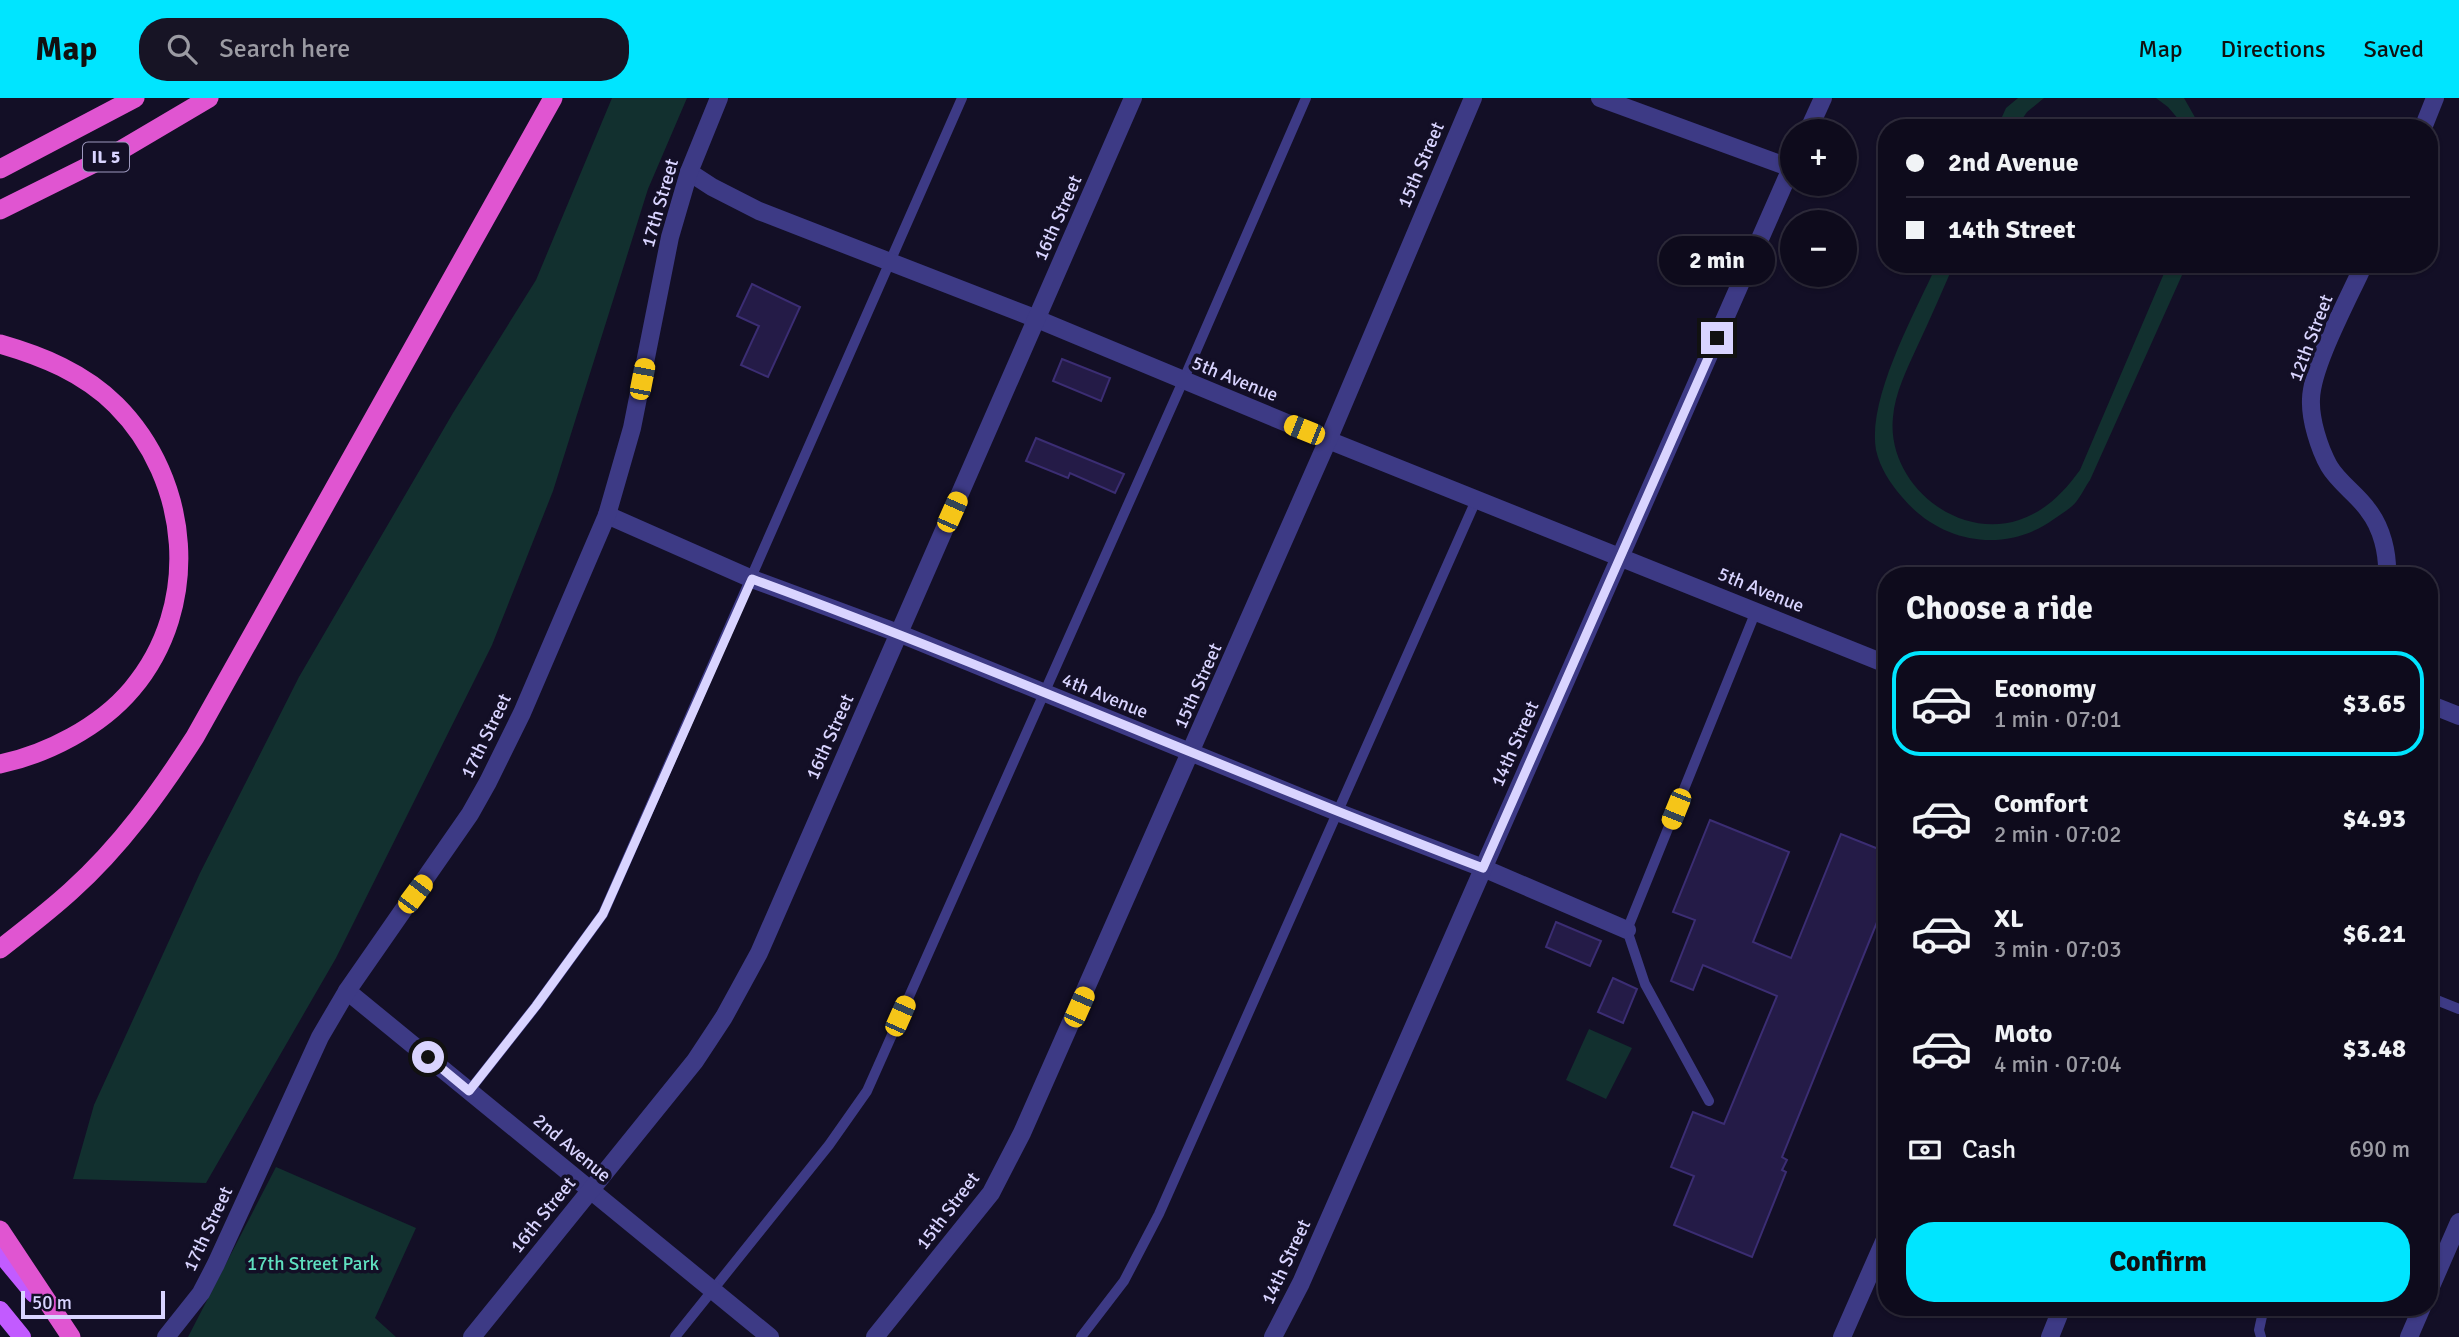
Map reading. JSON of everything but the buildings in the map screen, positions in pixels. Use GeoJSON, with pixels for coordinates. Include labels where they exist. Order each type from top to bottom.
{"type":"FeatureCollection","features":[{"type":"Feature","properties":{"kind":"highway","name":"IL 5"},"geometry":{"type":"LineString","coordinates":[[0,169],[135,98]]}},
{"type":"Feature","properties":{"kind":"highway","name":"IL 5"},"geometry":{"type":"LineString","coordinates":[[0,210],[121,150],[209,98]]}},
{"type":"Feature","properties":{"kind":"highway"},"geometry":{"type":"LineString","coordinates":[[0,949],[70,892],[96,867],[124,837],[171,775],[195,737],[553,98]]}},
{"type":"Feature","properties":{"kind":"highway"},"geometry":{"type":"LineString","coordinates":[[0,344],[38,356],[68,370],[96,388],[132,423],[161,470],[171,496],[178,526],[179,552],[174,604],[165,635],[151,663],[131,690],[108,711],[71,737],[53,747],[0,764]]}},
{"type":"Feature","properties":{"kind":"highway"},"geometry":{"type":"LineString","coordinates":[[0,1230],[70,1337]]}},
{"type":"Feature","properties":{"kind":"main road"},"geometry":{"type":"LineString","coordinates":[[0,1253],[70,1337]]}},
{"type":"Feature","properties":{"kind":"main road"},"geometry":{"type":"LineString","coordinates":[[0,1310],[22,1337]]}},
{"type":"Feature","properties":{"kind":"street","name":"17th Street"},"geometry":{"type":"LineString","coordinates":[[166,1337],[188,1311],[216,1264],[320,1037],[347,991],[457,834],[488,782],[522,713],[607,515],[632,428],[670,237],[689,172],[719,98]]}},
{"type":"Feature","properties":{"kind":"street","name":"16th Street"},"geometry":{"type":"LineString","coordinates":[[472,1337],[695,1061],[759,953],[1133,98]]}},
{"type":"Feature","properties":{"kind":"street","name":"15th Street"},"geometry":{"type":"LineString","coordinates":[[875,1337],[991,1193],[1022,1133],[1328,440],[1472,98]]}},
{"type":"Feature","properties":{"kind":"street"},"geometry":{"type":"LineString","coordinates":[[1600,98],[1780,163]]}},
{"type":"Feature","properties":{"kind":"street"},"geometry":{"type":"LineString","coordinates":[[1813,119],[1823,98]]}},
{"type":"Feature","properties":{"kind":"street"},"geometry":{"type":"LineString","coordinates":[[2427,119],[2435,98]]}},
{"type":"Feature","properties":{"kind":"street","name":"5th Avenue"},"geometry":{"type":"LineString","coordinates":[[689,172],[759,211],[1037,319],[1328,440],[1878,661]]}},
{"type":"Feature","properties":{"kind":"street","name":"14th Street"},"geometry":{"type":"LineString","coordinates":[[1273,1337],[1301,1283],[1780,194]]}},
{"type":"Feature","properties":{"kind":"street","name":"12th Street"},"geometry":{"type":"LineString","coordinates":[[2360,273],[2316,376],[2311,399],[2318,437],[2330,466],[2369,510],[2380,530],[2388,567]]}},
{"type":"Feature","properties":{"kind":"street","name":"4th Avenue"},"geometry":{"type":"LineString","coordinates":[[607,515],[752,579],[898,633],[1337,812],[1483,868],[1627,930]]}},
{"type":"Feature","properties":{"kind":"street"},"geometry":{"type":"LineString","coordinates":[[2438,708],[2459,716]]}},
{"type":"Feature","properties":{"kind":"street","name":"2nd Avenue"},"geometry":{"type":"LineString","coordinates":[[347,991],[770,1337]]}},
{"type":"Feature","properties":{"kind":"street"},"geometry":{"type":"LineString","coordinates":[[2438,1270],[2459,1222]]}},
{"type":"Feature","properties":{"kind":"street"},"geometry":{"type":"LineString","coordinates":[[1842,1337],[1878,1255]]}},
{"type":"Feature","properties":{"kind":"street"},"geometry":{"type":"LineString","coordinates":[[2050,1337],[2058,1316]]}},
{"type":"Feature","properties":{"kind":"street"},"geometry":{"type":"LineString","coordinates":[[2409,1337],[2418,1316]]}},
{"type":"Feature","properties":{"kind":"lane"},"geometry":{"type":"LineString","coordinates":[[469,1091],[536,1006],[603,914],[962,98]]}},
{"type":"Feature","properties":{"kind":"lane"},"geometry":{"type":"LineString","coordinates":[[675,1337],[829,1145],[867,1091],[1306,98]]}},
{"type":"Feature","properties":{"kind":"lane"},"geometry":{"type":"LineString","coordinates":[[1081,1337],[1124,1282],[1159,1214],[1477,498]]}},
{"type":"Feature","properties":{"kind":"lane"},"geometry":{"type":"LineString","coordinates":[[1709,1101],[1645,984],[1627,930],[1756,611]]}},
{"type":"Feature","properties":{"kind":"lane"},"geometry":{"type":"LineString","coordinates":[[2438,1001],[2459,1009]]}},
{"type":"Feature","properties":{"kind":"lane"},"geometry":{"type":"LineString","coordinates":[[2261,1316],[2259,1330],[2261,1337]]}},
{"type":"Feature","properties":{"kind":"green space"},"geometry":{"type":"Polygon","coordinates":[[[612,98],[687,98],[648,189],[553,491],[492,645],[336,958],[206,1183],[73,1179],[94,1105],[200,873],[299,677],[453,413],[536,280],[612,98]]]}},
{"type":"Feature","properties":{"kind":"green space"},"geometry":{"type":"Polygon","coordinates":[[[2018,98],[2044,98],[2022,119],[2001,119],[2006,108],[2018,98]]]}},
{"type":"Feature","properties":{"kind":"green space"},"geometry":{"type":"Polygon","coordinates":[[[2156,98],[2184,98],[2196,119],[2178,119],[2156,98]]]}},
{"type":"Feature","properties":{"kind":"green space"},"geometry":{"type":"Polygon","coordinates":[[[1933,273],[1950,273],[1899,390],[1893,417],[1894,441],[1901,463],[1913,484],[1930,501],[1950,514],[1972,522],[1995,524],[2019,520],[2046,506],[2080,470],[2164,273],[2183,273],[2080,497],[2054,519],[2015,537],[1974,539],[1935,525],[1917,513],[1886,475],[1876,450],[1875,429],[1886,381],[1933,273]]]}},
{"type":"Feature","properties":{"kind":"green space"},"geometry":{"type":"Polygon","coordinates":[[[1589,1029],[1632,1048],[1606,1099],[1566,1080],[1589,1029]]]}},
{"type":"Feature","properties":{"kind":"green space","name":"17th Street Park"},"geometry":{"type":"Polygon","coordinates":[[[276,1167],[416,1228],[375,1318],[396,1337],[188,1337],[276,1167]]]}},
{"type":"Feature","properties":{"kind":"route"},"geometry":{"type":"LineString","coordinates":[[428,1057],[469,1091],[536,1006],[603,914],[752,579],[898,633],[1337,812],[1483,868],[1717,338]]}}]}
